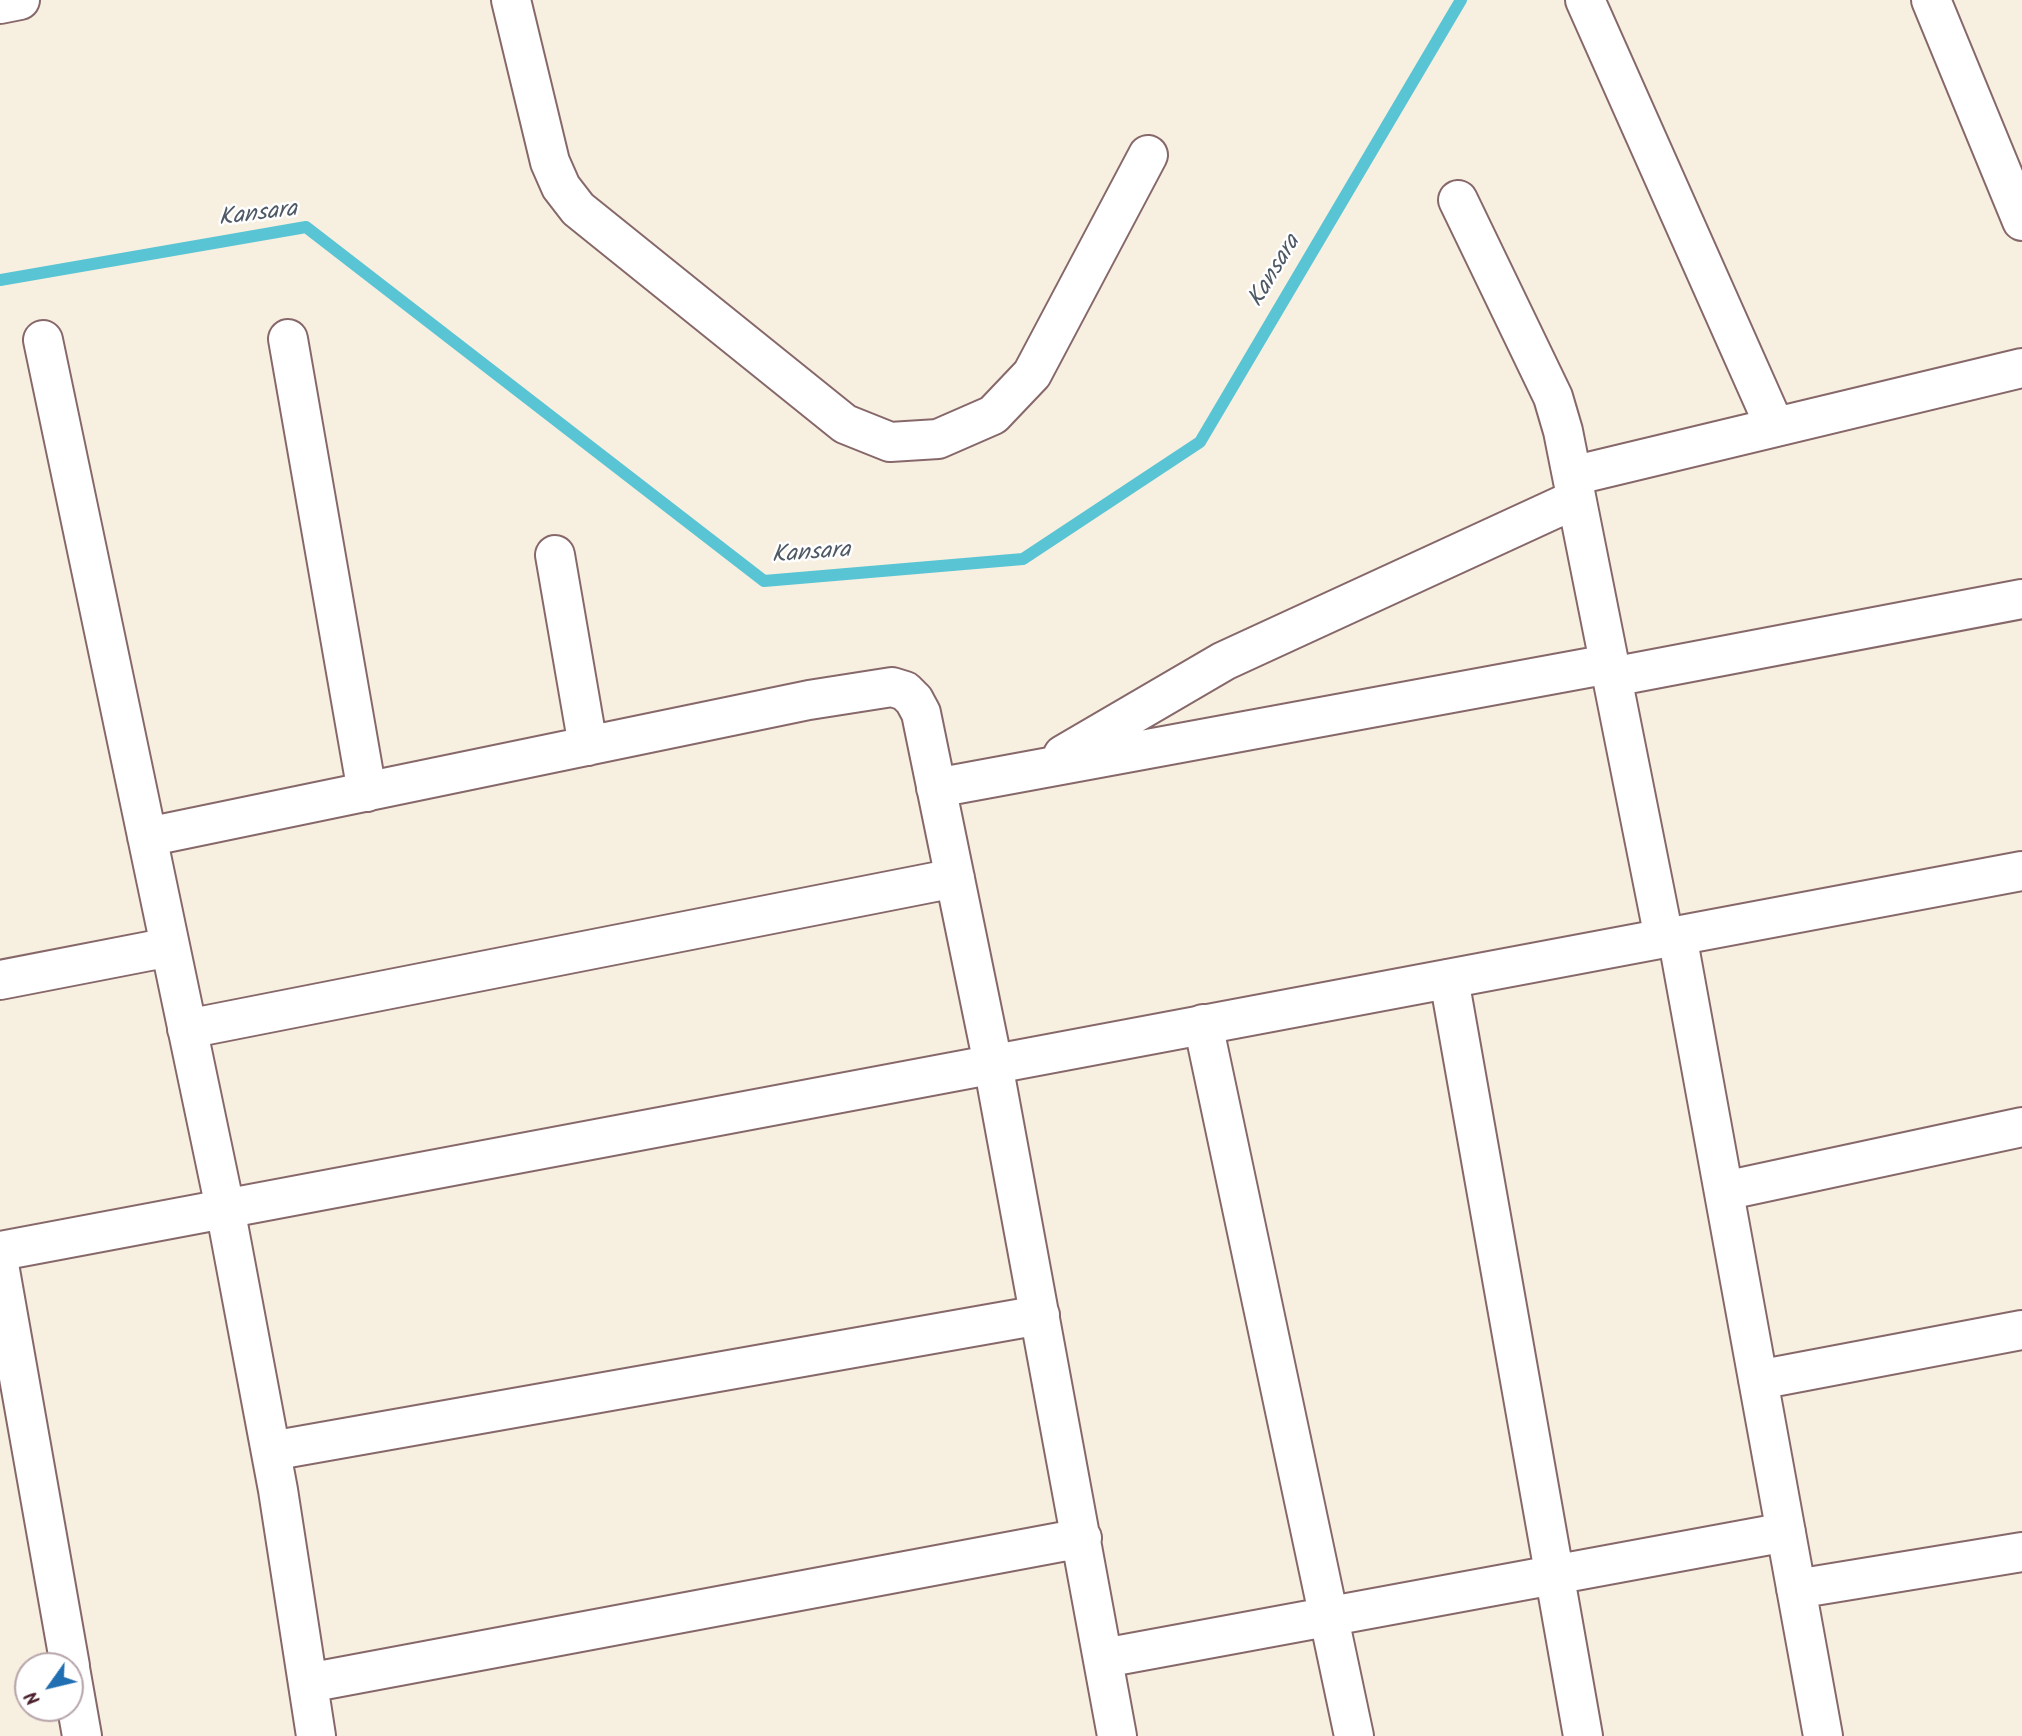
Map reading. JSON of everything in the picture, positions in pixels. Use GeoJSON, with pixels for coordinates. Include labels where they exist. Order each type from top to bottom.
{"type":"FeatureCollection","features":[{"type":"Feature","properties":{"kind":"street"},"geometry":{"type":"LineString","coordinates":[[0,4],[19,0]]}},
{"type":"Feature","properties":{"kind":"street"},"geometry":{"type":"LineString","coordinates":[[511,0],[550,162],[561,187],[578,209],[845,424],[890,442],[938,439],[993,415],[1032,374],[1149,155]]}},
{"type":"Feature","properties":{"kind":"street"},"geometry":{"type":"LineString","coordinates":[[1585,0],[1775,427]]}},
{"type":"Feature","properties":{"kind":"street"},"geometry":{"type":"LineString","coordinates":[[1931,0],[2022,222]]}},
{"type":"Feature","properties":{"kind":"street"},"geometry":{"type":"LineString","coordinates":[[1458,200],[1553,397],[1563,430],[1610,670],[1671,937],[1724,1191],[1822,1736]]}},
{"type":"Feature","properties":{"kind":"street"},"geometry":{"type":"LineString","coordinates":[[288,339],[368,792]]}},
{"type":"Feature","properties":{"kind":"street"},"geometry":{"type":"LineString","coordinates":[[43,340],[225,1208],[271,1451],[316,1736]]}},
{"type":"Feature","properties":{"kind":"street"},"geometry":{"type":"LineString","coordinates":[[1040,768],[1213,666],[1574,487],[1775,427],[2022,368]]}},
{"type":"Feature","properties":{"kind":"street"},"geometry":{"type":"LineString","coordinates":[[555,555],[588,746]]}},
{"type":"Feature","properties":{"kind":"street"},"geometry":{"type":"LineString","coordinates":[[936,788],[2022,599]]}},
{"type":"Feature","properties":{"kind":"street"},"geometry":{"type":"LineString","coordinates":[[147,837],[809,700],[892,687],[905,691],[921,713],[993,1064],[1117,1736]]}},
{"type":"Feature","properties":{"kind":"street"},"geometry":{"type":"LineString","coordinates":[[0,1251],[2022,871]]}},
{"type":"Feature","properties":{"kind":"street"},"geometry":{"type":"LineString","coordinates":[[187,1029],[955,878]]}},
{"type":"Feature","properties":{"kind":"street"},"geometry":{"type":"LineString","coordinates":[[0,980],[170,947]]}},
{"type":"Feature","properties":{"kind":"street"},"geometry":{"type":"LineString","coordinates":[[1449,979],[1583,1736]]}},
{"type":"Feature","properties":{"kind":"street"},"geometry":{"type":"LineString","coordinates":[[1203,1024],[1354,1736]]}},
{"type":"Feature","properties":{"kind":"street"},"geometry":{"type":"LineString","coordinates":[[1724,1191],[2022,1127]]}},
{"type":"Feature","properties":{"kind":"street"},"geometry":{"type":"LineString","coordinates":[[0,1270],[67,1652]]}},
{"type":"Feature","properties":{"kind":"street"},"geometry":{"type":"LineString","coordinates":[[271,1451],[1040,1315]]}},
{"type":"Feature","properties":{"kind":"street"},"geometry":{"type":"LineString","coordinates":[[1758,1380],[2022,1330]]}},
{"type":"Feature","properties":{"kind":"street"},"geometry":{"type":"LineString","coordinates":[[1104,1658],[1786,1532]]}},
{"type":"Feature","properties":{"kind":"street"},"geometry":{"type":"LineString","coordinates":[[308,1683],[1082,1538]]}},
{"type":"Feature","properties":{"kind":"street"},"geometry":{"type":"LineString","coordinates":[[1796,1588],[2022,1552]]}},
{"type":"Feature","properties":{"kind":"waterway","name":"Kansara"},"geometry":{"type":"LineString","coordinates":[[0,280],[306,227],[764,581],[1023,559],[1200,442],[1461,0]]}}]}
